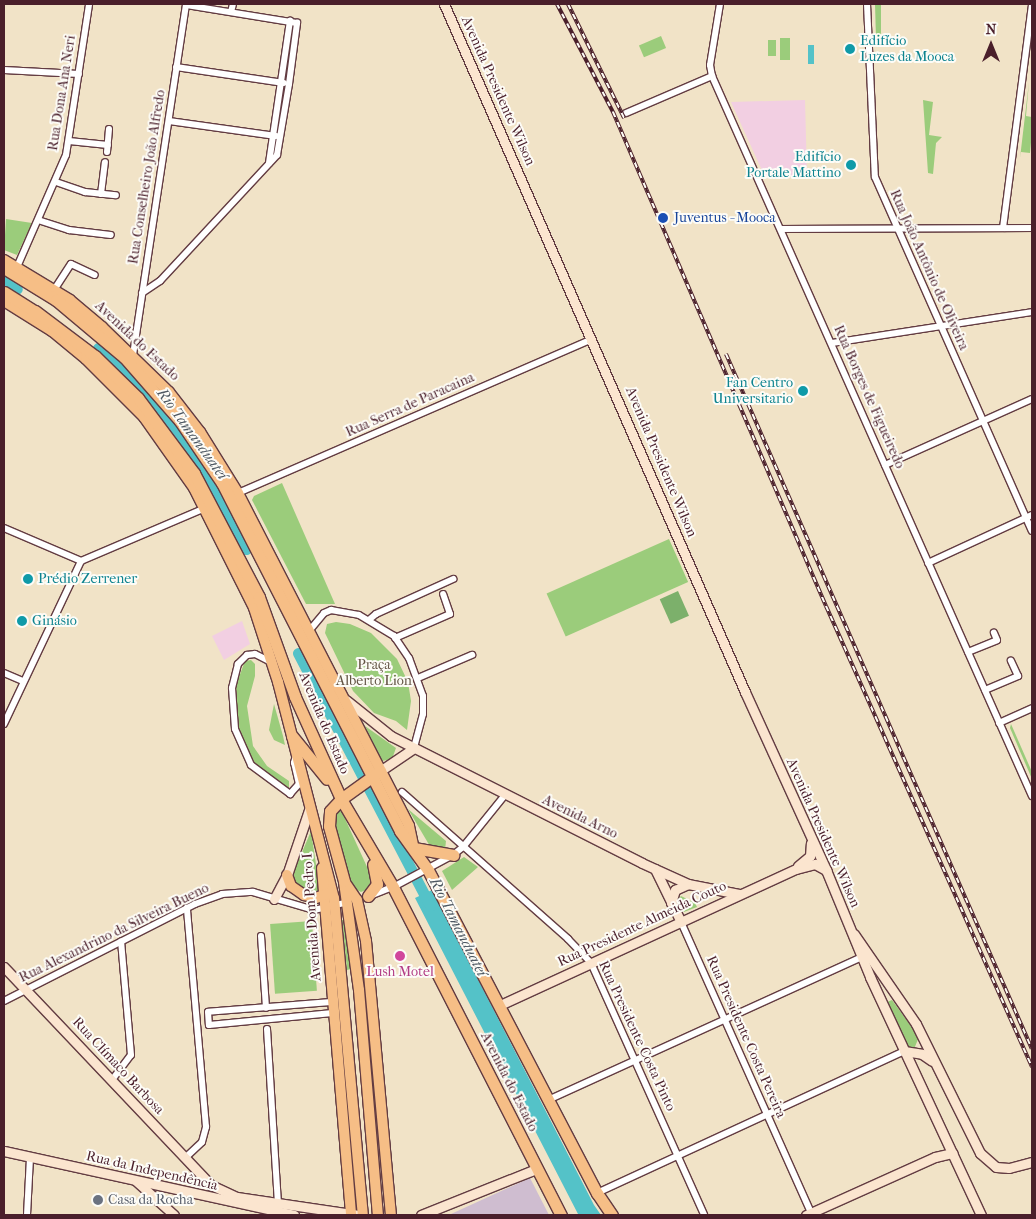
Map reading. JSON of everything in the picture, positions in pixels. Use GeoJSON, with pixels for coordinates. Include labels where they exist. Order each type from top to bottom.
{"type":"FeatureCollection","features":[{"type":"Feature","properties":{"kind":"highway","name":"Avenida do Estado"},"geometry":{"type":"LineString","coordinates":[[4,268],[56,300],[103,338],[156,392],[190,435],[241,516],[376,773],[400,831],[414,846],[425,871],[500,1005],[597,1193],[612,1215]]}},
{"type":"Feature","properties":{"kind":"highway","name":"Avenida do Estado"},"geometry":{"type":"LineString","coordinates":[[4,292],[35,311],[94,356],[138,398],[188,464],[249,575],[295,697],[341,799],[366,846],[395,886],[536,1169],[561,1215]]}},
{"type":"Feature","properties":{"kind":"highway"},"geometry":{"type":"LineString","coordinates":[[292,736],[328,780],[334,784]]}},
{"type":"Feature","properties":{"kind":"highway"},"geometry":{"type":"LineString","coordinates":[[344,882],[328,817],[341,799],[376,773]]}},
{"type":"Feature","properties":{"kind":"highway"},"geometry":{"type":"LineString","coordinates":[[357,900],[376,886],[378,876],[366,846]]}},
{"type":"Feature","properties":{"kind":"highway"},"geometry":{"type":"LineString","coordinates":[[414,846],[453,855]]}},
{"type":"Feature","properties":{"kind":"main road","name":"Avenida Presidente Wilson"},"geometry":{"type":"LineString","coordinates":[[444,4],[826,870],[862,958],[981,1215]]}},
{"type":"Feature","properties":{"kind":"main road","name":"Avenida do Estado"},"geometry":{"type":"LineString","coordinates":[[4,260],[54,290],[133,354],[185,412],[238,493],[341,694],[376,773]]}},
{"type":"Feature","properties":{"kind":"main road","name":"Avenida do Estado"},"geometry":{"type":"LineString","coordinates":[[4,301],[52,331],[116,388],[166,445],[205,508],[245,586],[272,663],[292,736]]}},
{"type":"Feature","properties":{"kind":"main road"},"geometry":{"type":"LineString","coordinates":[[341,694],[376,726],[414,748],[376,773]]}},
{"type":"Feature","properties":{"kind":"main road"},"geometry":{"type":"LineString","coordinates":[[274,899],[286,878],[310,804],[292,736]]}},
{"type":"Feature","properties":{"kind":"main road","name":"Avenida Arno"},"geometry":{"type":"LineString","coordinates":[[414,748],[505,795],[688,884],[739,894]]}},
{"type":"Feature","properties":{"kind":"main road","name":"Avenida Dom Pedro I"},"geometry":{"type":"LineString","coordinates":[[310,804],[321,842],[324,910],[338,1082],[354,1215]]}},
{"type":"Feature","properties":{"kind":"main road","name":"Rua Presidente Almeida Couto"},"geometry":{"type":"LineString","coordinates":[[796,869],[812,852],[812,840]]}},
{"type":"Feature","properties":{"kind":"main road","name":"Rua Presidente Almeida Couto"},"geometry":{"type":"LineString","coordinates":[[500,1005],[796,869],[815,864],[826,870]]}},
{"type":"Feature","properties":{"kind":"main road","name":"Rua Presidente Costa Pereira"},"geometry":{"type":"LineString","coordinates":[[655,869],[681,922]]}},
{"type":"Feature","properties":{"kind":"main road"},"geometry":{"type":"LineString","coordinates":[[286,878],[288,890],[298,898],[324,895],[344,882],[357,900],[366,941],[391,1215]]}},
{"type":"Feature","properties":{"kind":"main road"},"geometry":{"type":"LineString","coordinates":[[671,903],[675,890],[688,884]]}},
{"type":"Feature","properties":{"kind":"main road","name":"Avenida Dom Pedro I"},"geometry":{"type":"LineString","coordinates":[[324,895],[335,906],[363,1215]]}},
{"type":"Feature","properties":{"kind":"main road"},"geometry":{"type":"LineString","coordinates":[[357,900],[356,972],[364,1038],[378,1215]]}},
{"type":"Feature","properties":{"kind":"main road","name":"Avenida Presidente Wilson"},"geometry":{"type":"LineString","coordinates":[[852,932],[924,1038],[934,1063],[980,1153],[996,1167],[1020,1166],[1032,1162]]}},
{"type":"Feature","properties":{"kind":"main road","name":"Rua Clímaco Barbosa"},"geometry":{"type":"LineString","coordinates":[[4,967],[211,1185]]}},
{"type":"Feature","properties":{"kind":"main road"},"geometry":{"type":"LineString","coordinates":[[332,1008],[344,1001],[356,972]]}},
{"type":"Feature","properties":{"kind":"main road"},"geometry":{"type":"LineString","coordinates":[[332,1008],[346,1012],[354,1017],[364,1038]]}},
{"type":"Feature","properties":{"kind":"main road"},"geometry":{"type":"LineString","coordinates":[[916,1051],[924,1038]]}},
{"type":"Feature","properties":{"kind":"main road"},"geometry":{"type":"LineString","coordinates":[[904,1051],[916,1051],[934,1063]]}},
{"type":"Feature","properties":{"kind":"main road"},"geometry":{"type":"LineString","coordinates":[[338,1082],[349,1052]]}},
{"type":"Feature","properties":{"kind":"main road"},"geometry":{"type":"LineString","coordinates":[[365,1058],[380,1078]]}},
{"type":"Feature","properties":{"kind":"main road"},"geometry":{"type":"LineString","coordinates":[[935,1157],[948,1144]]}},
{"type":"Feature","properties":{"kind":"main road","name":"Rua da Independência"},"geometry":{"type":"LineString","coordinates":[[4,1151],[199,1196],[278,1209],[354,1215]]}},
{"type":"Feature","properties":{"kind":"main road"},"geometry":{"type":"LineString","coordinates":[[810,1215],[935,1157],[953,1153]]}},
{"type":"Feature","properties":{"kind":"main road"},"geometry":{"type":"LineString","coordinates":[[421,1215],[536,1169]]}},
{"type":"Feature","properties":{"kind":"main road"},"geometry":{"type":"LineString","coordinates":[[136,1181],[174,1215]]}},
{"type":"Feature","properties":{"kind":"main road"},"geometry":{"type":"LineString","coordinates":[[199,1196],[207,1193],[211,1185]]}},
{"type":"Feature","properties":{"kind":"main road","name":"Rua da Independência"},"geometry":{"type":"LineString","coordinates":[[211,1185],[238,1197],[294,1215]]}},
{"type":"Feature","properties":{"kind":"main road"},"geometry":{"type":"LineString","coordinates":[[162,1187],[162,1205]]}},
{"type":"Feature","properties":{"kind":"street","name":"Rua Dona Ana Neri"},"geometry":{"type":"LineString","coordinates":[[17,267],[56,182],[69,141],[88,4]]}},
{"type":"Feature","properties":{"kind":"street"},"geometry":{"type":"LineString","coordinates":[[142,293],[160,281],[268,165],[279,150],[281,137],[297,25],[290,21],[186,4]]}},
{"type":"Feature","properties":{"kind":"street","name":"Rua Conselheiro João Alfredo"},"geometry":{"type":"LineString","coordinates":[[133,354],[186,4]]}},
{"type":"Feature","properties":{"kind":"street"},"geometry":{"type":"LineString","coordinates":[[232,12],[233,4]]}},
{"type":"Feature","properties":{"kind":"street","name":"Rua Borges de Figueiredo"},"geometry":{"type":"LineString","coordinates":[[720,4],[710,65],[712,76],[1032,796]]}},
{"type":"Feature","properties":{"kind":"street","name":"Rua João Antônio de Oliveira"},"geometry":{"type":"LineString","coordinates":[[867,4],[873,165],[879,189],[983,421],[1029,516],[1032,531]]}},
{"type":"Feature","properties":{"kind":"street"},"geometry":{"type":"LineString","coordinates":[[1003,228],[1032,4]]}},
{"type":"Feature","properties":{"kind":"street"},"geometry":{"type":"LineString","coordinates":[[268,165],[290,21]]}},
{"type":"Feature","properties":{"kind":"street"},"geometry":{"type":"LineString","coordinates":[[176,67],[289,84]]}},
{"type":"Feature","properties":{"kind":"street"},"geometry":{"type":"LineString","coordinates":[[4,70],[79,74]]}},
{"type":"Feature","properties":{"kind":"street"},"geometry":{"type":"LineString","coordinates":[[626,113],[712,76]]}},
{"type":"Feature","properties":{"kind":"street"},"geometry":{"type":"LineString","coordinates":[[169,121],[281,137]]}},
{"type":"Feature","properties":{"kind":"street"},"geometry":{"type":"LineString","coordinates":[[69,141],[108,149],[110,129]]}},
{"type":"Feature","properties":{"kind":"street"},"geometry":{"type":"LineString","coordinates":[[102,194],[104,162]]}},
{"type":"Feature","properties":{"kind":"street"},"geometry":{"type":"LineString","coordinates":[[56,182],[116,196]]}},
{"type":"Feature","properties":{"kind":"street"},"geometry":{"type":"LineString","coordinates":[[38,220],[70,230],[111,235]]}},
{"type":"Feature","properties":{"kind":"street"},"geometry":{"type":"LineString","coordinates":[[781,229],[1032,228]]}},
{"type":"Feature","properties":{"kind":"street"},"geometry":{"type":"LineString","coordinates":[[54,290],[71,264],[95,275]]}},
{"type":"Feature","properties":{"kind":"street"},"geometry":{"type":"LineString","coordinates":[[832,344],[1032,312]]}},
{"type":"Feature","properties":{"kind":"street","name":"Rua Serra de Paracaina"},"geometry":{"type":"LineString","coordinates":[[238,493],[592,339]]}},
{"type":"Feature","properties":{"kind":"street"},"geometry":{"type":"LineString","coordinates":[[885,465],[1032,399]]}},
{"type":"Feature","properties":{"kind":"street"},"geometry":{"type":"LineString","coordinates":[[4,724],[81,561],[205,508]]}},
{"type":"Feature","properties":{"kind":"street"},"geometry":{"type":"LineString","coordinates":[[928,563],[1029,516]]}},
{"type":"Feature","properties":{"kind":"street"},"geometry":{"type":"LineString","coordinates":[[4,528],[81,561]]}},
{"type":"Feature","properties":{"kind":"street"},"geometry":{"type":"LineString","coordinates":[[370,620],[376,614],[453,579]]}},
{"type":"Feature","properties":{"kind":"street"},"geometry":{"type":"LineString","coordinates":[[395,638],[450,614],[443,594]]}},
{"type":"Feature","properties":{"kind":"street"},"geometry":{"type":"LineString","coordinates":[[309,631],[324,613],[331,610],[370,620],[395,638],[418,678],[423,714],[414,748]]}},
{"type":"Feature","properties":{"kind":"street"},"geometry":{"type":"LineString","coordinates":[[968,652],[996,640],[994,633]]}},
{"type":"Feature","properties":{"kind":"street"},"geometry":{"type":"LineString","coordinates":[[272,663],[255,654],[247,655],[238,664],[232,688],[235,729],[252,765],[290,794],[299,784],[294,763],[296,754]]}},
{"type":"Feature","properties":{"kind":"street"},"geometry":{"type":"LineString","coordinates":[[418,678],[472,655]]}},
{"type":"Feature","properties":{"kind":"street"},"geometry":{"type":"LineString","coordinates":[[985,690],[1018,676],[1011,661]]}},
{"type":"Feature","properties":{"kind":"street"},"geometry":{"type":"LineString","coordinates":[[4,673],[23,681]]}},
{"type":"Feature","properties":{"kind":"street"},"geometry":{"type":"LineString","coordinates":[[999,723],[1032,708]]}},
{"type":"Feature","properties":{"kind":"street","name":"Rua Presidente Costa Pinto"},"geometry":{"type":"LineString","coordinates":[[402,792],[592,963],[704,1215]]}},
{"type":"Feature","properties":{"kind":"street"},"geometry":{"type":"LineString","coordinates":[[324,910],[395,886],[453,855],[463,847],[505,795]]}},
{"type":"Feature","properties":{"kind":"street","name":"Rua Alexandrino da Silveira Bueno"},"geometry":{"type":"LineString","coordinates":[[4,1001],[187,908],[222,894],[238,892],[314,910],[324,910]]}},
{"type":"Feature","properties":{"kind":"street"},"geometry":{"type":"LineString","coordinates":[[185,1158],[202,1142],[206,1127],[187,908]]}},
{"type":"Feature","properties":{"kind":"street","name":"Rua Presidente Costa Pereira"},"geometry":{"type":"LineString","coordinates":[[681,922],[722,1020],[810,1215]]}},
{"type":"Feature","properties":{"kind":"street"},"geometry":{"type":"LineString","coordinates":[[261,936],[266,1008]]}},
{"type":"Feature","properties":{"kind":"street"},"geometry":{"type":"LineString","coordinates":[[112,1080],[131,1055],[122,941]]}},
{"type":"Feature","properties":{"kind":"street"},"geometry":{"type":"LineString","coordinates":[[548,1100],[862,958]]}},
{"type":"Feature","properties":{"kind":"street"},"geometry":{"type":"LineString","coordinates":[[276,1007],[278,1018]]}},
{"type":"Feature","properties":{"kind":"street"},"geometry":{"type":"LineString","coordinates":[[276,1007],[332,1008],[278,1018],[209,1025],[208,1012],[276,1007]]}},
{"type":"Feature","properties":{"kind":"street"},"geometry":{"type":"LineString","coordinates":[[251,1009],[252,1021]]}},
{"type":"Feature","properties":{"kind":"street"},"geometry":{"type":"LineString","coordinates":[[267,1029],[278,1209]]}},
{"type":"Feature","properties":{"kind":"street"},"geometry":{"type":"LineString","coordinates":[[597,1193],[679,1158],[904,1051]]}},
{"type":"Feature","properties":{"kind":"street"},"geometry":{"type":"LineString","coordinates":[[27,1215],[30,1157]]}},
{"type":"Feature","properties":{"kind":"shaded area"},"geometry":{"type":"Polygon","coordinates":[[[805,100],[807,176],[765,177],[731,102],[805,100]]]}},
{"type":"Feature","properties":{"kind":"shaded area"},"geometry":{"type":"Polygon","coordinates":[[[242,621],[250,644],[224,660],[212,636],[242,621]]]}},
{"type":"Feature","properties":{"kind":"shaded area"},"geometry":{"type":"Polygon","coordinates":[[[530,1178],[549,1215],[451,1214],[530,1178]]]}},
{"type":"Feature","properties":{"kind":"green space"},"geometry":{"type":"Polygon","coordinates":[[[875,4],[881,4],[881,38],[876,38],[875,4]]]}},
{"type":"Feature","properties":{"kind":"green space"},"geometry":{"type":"Polygon","coordinates":[[[661,36],[666,48],[644,57],[639,45],[661,36]]]}},
{"type":"Feature","properties":{"kind":"green space"},"geometry":{"type":"Polygon","coordinates":[[[780,38],[790,38],[790,60],[780,60],[780,38]]]}},
{"type":"Feature","properties":{"kind":"green space"},"geometry":{"type":"Polygon","coordinates":[[[768,40],[776,40],[776,56],[768,56],[768,40]]]}},
{"type":"Feature","properties":{"kind":"green space"},"geometry":{"type":"Polygon","coordinates":[[[1029,82],[1026,116],[1032,117],[1030,153],[1021,152],[1020,158],[1029,82]]]}},
{"type":"Feature","properties":{"kind":"green space"},"geometry":{"type":"Polygon","coordinates":[[[923,100],[933,102],[929,135],[942,137],[936,143],[933,174],[928,173],[923,100]]]}},
{"type":"Feature","properties":{"kind":"green space"},"geometry":{"type":"Polygon","coordinates":[[[6,219],[32,223],[17,255],[4,250],[6,219]]]}},
{"type":"Feature","properties":{"kind":"green space"},"geometry":{"type":"Polygon","coordinates":[[[282,483],[335,604],[306,604],[252,500],[254,496],[282,483]]]}},
{"type":"Feature","properties":{"kind":"green space"},"geometry":{"type":"Polygon","coordinates":[[[669,539],[688,582],[566,636],[547,594],[669,539]]]}},
{"type":"Feature","properties":{"kind":"green space"},"geometry":{"type":"Polygon","coordinates":[[[678,591],[689,616],[671,624],[660,599],[678,591]]]}},
{"type":"Feature","properties":{"kind":"green space","name":"Praça Alberto Lion"},"geometry":{"type":"Polygon","coordinates":[[[336,622],[350,624],[371,633],[397,659],[408,682],[411,701],[407,730],[396,721],[374,713],[353,691],[325,633],[327,624],[336,622]]]}},
{"type":"Feature","properties":{"kind":"green space"},"geometry":{"type":"Polygon","coordinates":[[[251,660],[255,664],[255,676],[247,706],[253,746],[267,766],[289,781],[289,790],[252,762],[237,726],[236,685],[245,661],[251,660]]]}},
{"type":"Feature","properties":{"kind":"green space"},"geometry":{"type":"Polygon","coordinates":[[[274,704],[285,745],[274,740],[269,730],[274,704]]]}},
{"type":"Feature","properties":{"kind":"green space"},"geometry":{"type":"Polygon","coordinates":[[[1011,724],[1032,772],[1032,779],[1010,728],[1011,724]]]}},
{"type":"Feature","properties":{"kind":"green space","name":"Praça Alberto Lion"},"geometry":{"type":"Polygon","coordinates":[[[365,726],[396,748],[392,759],[382,761],[365,726]]]}},
{"type":"Feature","properties":{"kind":"green space"},"geometry":{"type":"Polygon","coordinates":[[[408,809],[446,841],[445,850],[431,848],[408,809]]]}},
{"type":"Feature","properties":{"kind":"green space"},"geometry":{"type":"Polygon","coordinates":[[[338,810],[342,812],[373,880],[371,888],[361,892],[353,888],[333,821],[338,810]]]}},
{"type":"Feature","properties":{"kind":"green space"},"geometry":{"type":"Polygon","coordinates":[[[311,831],[320,891],[317,895],[297,889],[292,876],[311,831]]]}},
{"type":"Feature","properties":{"kind":"green space"},"geometry":{"type":"Polygon","coordinates":[[[464,857],[478,867],[452,890],[442,871],[464,857]]]}},
{"type":"Feature","properties":{"kind":"green space"},"geometry":{"type":"Polygon","coordinates":[[[681,896],[695,903],[697,907],[684,912],[678,899],[681,896]]]}},
{"type":"Feature","properties":{"kind":"green space"},"geometry":{"type":"Polygon","coordinates":[[[342,920],[345,920],[351,969],[347,970],[342,920]]]}},
{"type":"Feature","properties":{"kind":"green space"},"geometry":{"type":"Polygon","coordinates":[[[312,921],[317,991],[275,994],[270,924],[312,921]]]}},
{"type":"Feature","properties":{"kind":"green space"},"geometry":{"type":"Polygon","coordinates":[[[892,1000],[919,1037],[914,1049],[909,1050],[888,1009],[887,1002],[892,1000]]]}},
{"type":"Feature","properties":{"kind":"green space"},"geometry":{"type":"Polygon","coordinates":[[[344,1068],[356,1195],[352,1195],[343,1085],[344,1068]]]}},
{"type":"Feature","properties":{"kind":"water"},"geometry":{"type":"Polygon","coordinates":[[[808,45],[814,45],[814,64],[808,64],[808,45]]]}},
{"type":"Feature","properties":{"kind":"water"},"geometry":{"type":"Polygon","coordinates":[[[812,171],[834,171],[834,176],[812,176],[812,171]]]}},
{"type":"Feature","properties":{"kind":"water","name":"Rio Tamanduateí"},"geometry":{"type":"Polygon","coordinates":[[[432,890],[594,1205],[601,1215],[578,1214],[415,898],[432,890]]]}},
{"type":"Feature","properties":{"kind":"waterway","name":"Rio Tamanduateí"},"geometry":{"type":"LineString","coordinates":[[4,281],[17,289]]}},
{"type":"Feature","properties":{"kind":"waterway","name":"Rio Tamanduateí"},"geometry":{"type":"LineString","coordinates":[[98,348],[119,366],[166,417],[221,499],[246,549]]}},
{"type":"Feature","properties":{"kind":"waterway","name":"Rio Tamanduateí"},"geometry":{"type":"LineString","coordinates":[[298,653],[430,906]]}},
{"type":"Feature","properties":{"kind":"railway"},"geometry":{"type":"LineString","coordinates":[[557,4],[613,112],[826,606],[1032,1067]]}},
{"type":"Feature","properties":{"kind":"railway"},"geometry":{"type":"LineString","coordinates":[[568,4],[624,118]]}},
{"type":"Feature","properties":{"kind":"railway"},"geometry":{"type":"LineString","coordinates":[[726,354],[1032,1049]]}},
{"type":"Feature","properties":{"kind":"place","name":"Edifício Luzes da Mooca"},"geometry":{"type":"Point","coordinates":[850,49]}},
{"type":"Feature","properties":{"kind":"place","name":"Edifício Portale Mattino"},"geometry":{"type":"Point","coordinates":[851,165]}},
{"type":"Feature","properties":{"kind":"place","name":"Juventus - Mooca"},"geometry":{"type":"Point","coordinates":[663,218]}},
{"type":"Feature","properties":{"kind":"place","name":"Fan Centro Universitario"},"geometry":{"type":"Point","coordinates":[803,391]}},
{"type":"Feature","properties":{"kind":"place","name":"Prédio Zerrener"},"geometry":{"type":"Point","coordinates":[28,579]}},
{"type":"Feature","properties":{"kind":"place","name":"Ginásio"},"geometry":{"type":"Point","coordinates":[22,621]}},
{"type":"Feature","properties":{"kind":"place","name":"Lush Motel"},"geometry":{"type":"Point","coordinates":[400,956]}},
{"type":"Feature","properties":{"kind":"place","name":"Casa da Rocha"},"geometry":{"type":"Point","coordinates":[98,1200]}}]}
